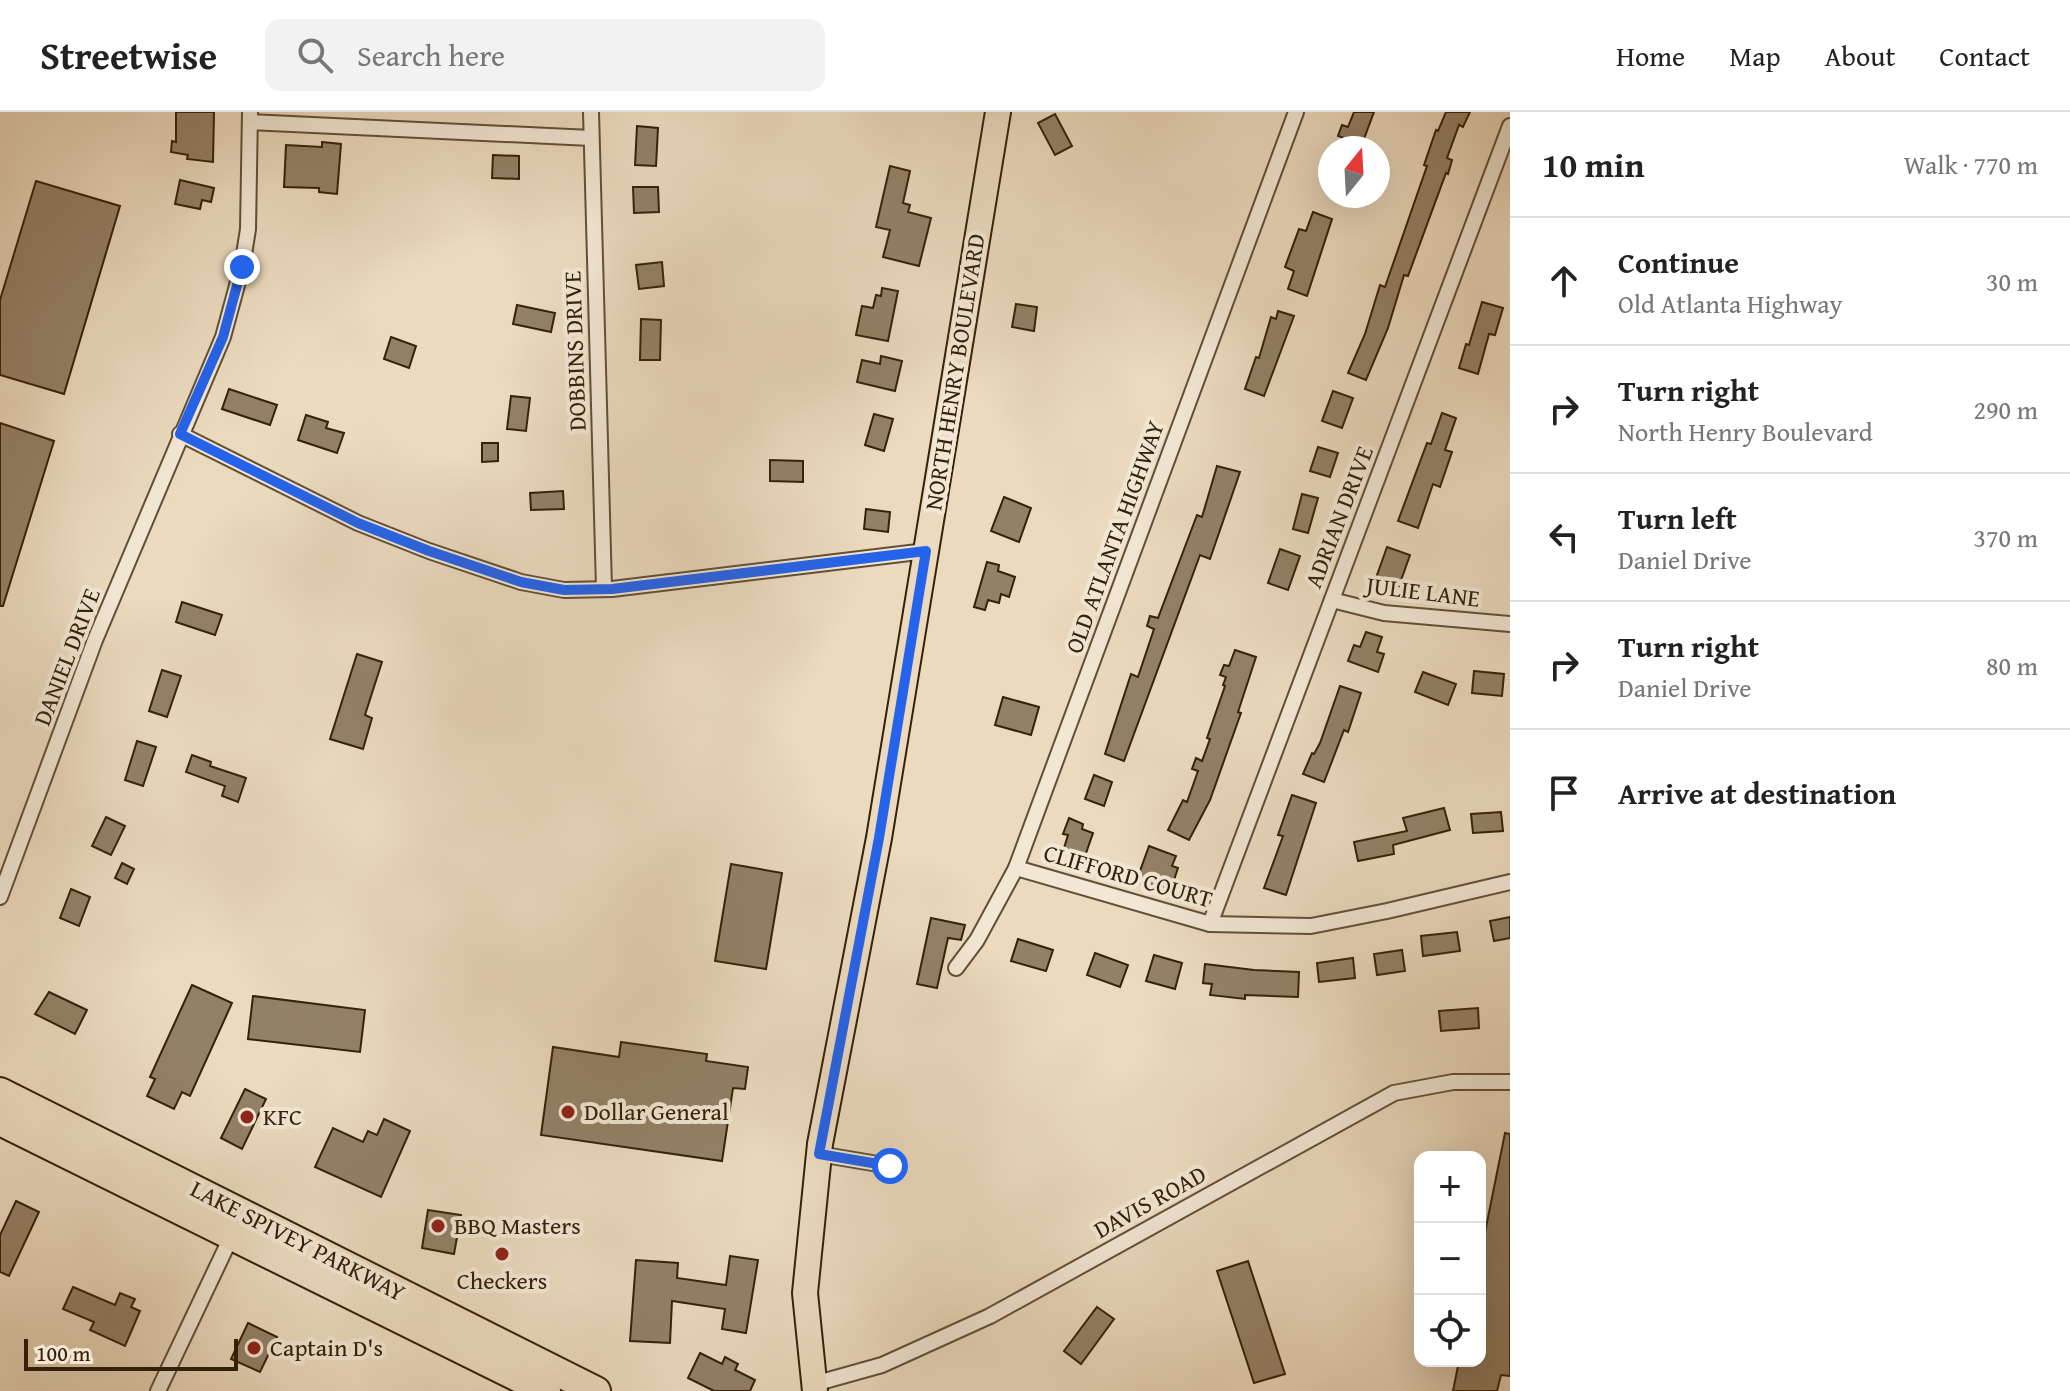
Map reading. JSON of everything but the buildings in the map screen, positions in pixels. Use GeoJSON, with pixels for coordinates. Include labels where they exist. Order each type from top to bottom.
{"type":"FeatureCollection","features":[{"type":"Feature","properties":{"kind":"highway"},"geometry":{"type":"LineString","coordinates":[[0,1084],[53,1117]]}},
{"type":"Feature","properties":{"kind":"highway","name":"LAKE SPIVEY PARKWAY"},"geometry":{"type":"LineString","coordinates":[[0,1092],[53,1117],[238,1225],[546,1391]]}},
{"type":"Feature","properties":{"kind":"highway","name":"LAKE SPIVEY PARKWAY"},"geometry":{"type":"LineString","coordinates":[[0,1121],[238,1225],[596,1391]]}},
{"type":"Feature","properties":{"kind":"main road","name":"NORTH HENRY BOULEVARD"},"geometry":{"type":"LineString","coordinates":[[814,1387],[805,1293],[819,1154],[879,838],[998,112]]}},
{"type":"Feature","properties":{"kind":"street","name":"DOBBINS DRIVE"},"geometry":{"type":"LineString","coordinates":[[591,112],[604,588]]}},
{"type":"Feature","properties":{"kind":"street","name":"OLD ATLANTA HIGHWAY"},"geometry":{"type":"LineString","coordinates":[[956,968],[977,940],[1016,868],[1296,112]]}},
{"type":"Feature","properties":{"kind":"street"},"geometry":{"type":"LineString","coordinates":[[250,117],[591,138]]}},
{"type":"Feature","properties":{"kind":"street","name":"DANIEL DRIVE"},"geometry":{"type":"LineString","coordinates":[[1,894],[95,640],[223,337],[242,267],[248,229],[250,117]]}},
{"type":"Feature","properties":{"kind":"street","name":"ADRIAN DRIVE"},"geometry":{"type":"LineString","coordinates":[[1210,924],[1510,126]]}},
{"type":"Feature","properties":{"kind":"street"},"geometry":{"type":"LineString","coordinates":[[180,434],[358,523],[521,582],[564,590],[926,551]]}},
{"type":"Feature","properties":{"kind":"street","name":"JULIE LANE"},"geometry":{"type":"LineString","coordinates":[[1332,600],[1384,613],[1510,624]]}},
{"type":"Feature","properties":{"kind":"street","name":"CLIFFORD COURT"},"geometry":{"type":"LineString","coordinates":[[1016,868],[1210,924],[1311,926],[1510,882]]}},
{"type":"Feature","properties":{"kind":"street","name":"DAVIS ROAD"},"geometry":{"type":"LineString","coordinates":[[814,1387],[882,1365],[990,1316],[1394,1093],[1453,1082],[1510,1082]]}},
{"type":"Feature","properties":{"kind":"street"},"geometry":{"type":"LineString","coordinates":[[819,1154],[890,1166]]}},
{"type":"Feature","properties":{"kind":"street"},"geometry":{"type":"LineString","coordinates":[[158,1391],[238,1225]]}},
{"type":"Feature","properties":{"kind":"place","name":"Dollar General"},"geometry":{"type":"Point","coordinates":[568,1112]}},
{"type":"Feature","properties":{"kind":"place","name":"KFC"},"geometry":{"type":"Point","coordinates":[247,1117]}},
{"type":"Feature","properties":{"kind":"place","name":"BBQ Masters"},"geometry":{"type":"Point","coordinates":[438,1226]}},
{"type":"Feature","properties":{"kind":"place","name":"Checkers"},"geometry":{"type":"Point","coordinates":[502,1254]}},
{"type":"Feature","properties":{"kind":"place","name":"Captain D's"},"geometry":{"type":"Point","coordinates":[254,1348]}},
{"type":"Feature","properties":{"kind":"route"},"geometry":{"type":"LineString","coordinates":[[242,267],[223,337],[180,434],[358,523],[521,582],[564,590],[612,589],[926,551],[879,838],[819,1154],[890,1166]]}}]}
